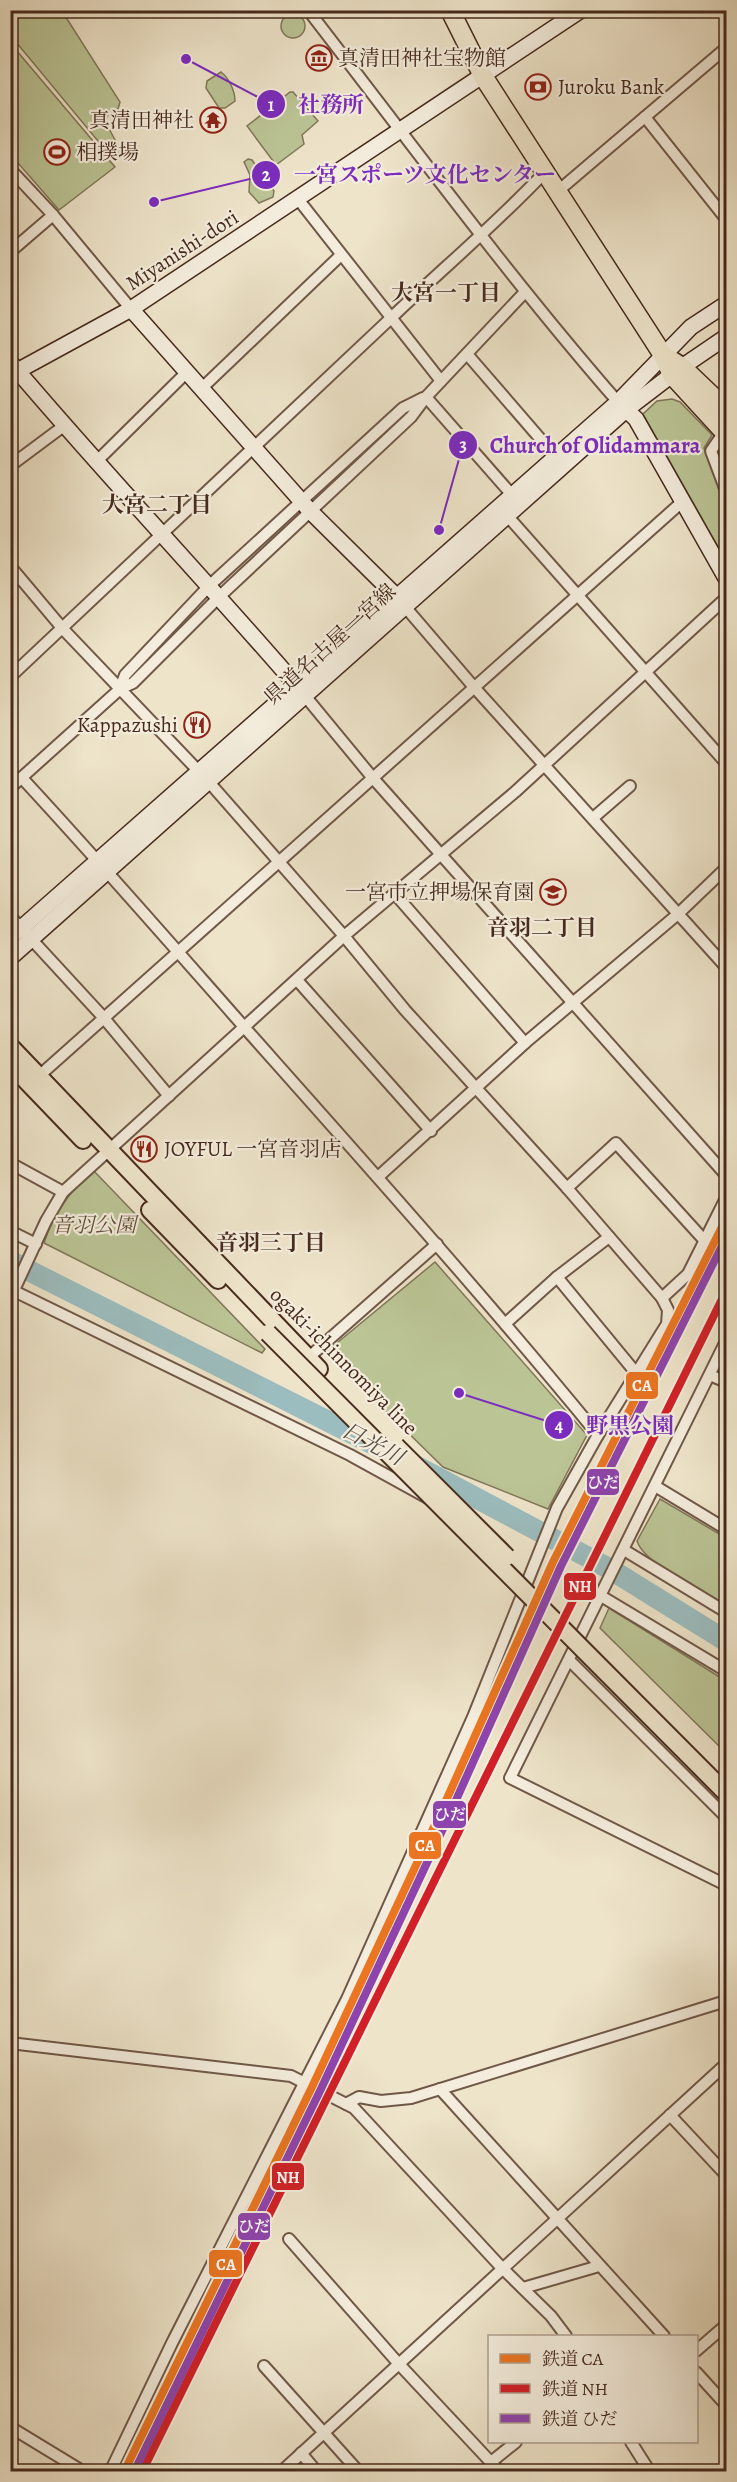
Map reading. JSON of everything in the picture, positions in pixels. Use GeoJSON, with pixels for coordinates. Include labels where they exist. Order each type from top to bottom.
{"type":"FeatureCollection","features":[{"type":"Feature","properties":{"kind":"highway"},"geometry":{"type":"LineString","coordinates":[[450,10],[483,76],[663,355],[725,433]]}},
{"type":"Feature","properties":{"kind":"highway"},"geometry":{"type":"LineString","coordinates":[[677,371],[726,410]]}},
{"type":"Feature","properties":{"kind":"main road","name":"ogaki-ichinnomiya line"},"geometry":{"type":"LineString","coordinates":[[10,1046],[39,1076],[103,1154],[268,1333],[726,1792]]}},
{"type":"Feature","properties":{"kind":"main road","name":"ogaki-ichinnomiya line"},"geometry":{"type":"LineString","coordinates":[[10,1064],[314,1363],[726,1778]]}},
{"type":"Feature","properties":{"kind":"street"},"geometry":{"type":"LineString","coordinates":[[308,10],[525,292],[622,406],[636,419],[726,578]]}},
{"type":"Feature","properties":{"kind":"street","name":"Miyanishi-dori"},"geometry":{"type":"LineString","coordinates":[[13,369],[131,309],[581,10]]}},
{"type":"Feature","properties":{"kind":"street"},"geometry":{"type":"LineString","coordinates":[[558,191],[726,48]]}},
{"type":"Feature","properties":{"kind":"street"},"geometry":{"type":"LineString","coordinates":[[645,117],[726,219]]}},
{"type":"Feature","properties":{"kind":"street"},"geometry":{"type":"LineString","coordinates":[[10,169],[53,215],[186,373],[307,507],[400,601],[473,686],[726,967]]}},
{"type":"Feature","properties":{"kind":"street"},"geometry":{"type":"LineString","coordinates":[[10,677],[256,448],[392,317],[482,237],[545,172]]}},
{"type":"Feature","properties":{"kind":"street"},"geometry":{"type":"LineString","coordinates":[[297,199],[441,381]]}},
{"type":"Feature","properties":{"kind":"street"},"geometry":{"type":"LineString","coordinates":[[10,252],[53,215]]}},
{"type":"Feature","properties":{"kind":"street"},"geometry":{"type":"LineString","coordinates":[[201,388],[340,256]]}},
{"type":"Feature","properties":{"kind":"street"},"geometry":{"type":"LineString","coordinates":[[10,788],[120,689],[126,675],[307,507],[403,408],[426,397],[525,292]]}},
{"type":"Feature","properties":{"kind":"street","name":"県道名古屋一宮線"},"geometry":{"type":"LineString","coordinates":[[10,958],[22,935],[104,867],[400,601],[622,406],[663,355],[691,327],[726,304]]}},
{"type":"Feature","properties":{"kind":"street","name":"県道名古屋一宮線"},"geometry":{"type":"LineString","coordinates":[[503,511],[512,495],[556,457],[622,406],[726,337]]}},
{"type":"Feature","properties":{"kind":"street"},"geometry":{"type":"LineString","coordinates":[[467,354],[556,457]]}},
{"type":"Feature","properties":{"kind":"street"},"geometry":{"type":"LineString","coordinates":[[13,369],[65,424],[161,536],[214,592],[372,777],[726,1174]]}},
{"type":"Feature","properties":{"kind":"street"},"geometry":{"type":"LineString","coordinates":[[97,461],[186,373]]}},
{"type":"Feature","properties":{"kind":"street"},"geometry":{"type":"LineString","coordinates":[[426,397],[512,495]]}},
{"type":"Feature","properties":{"kind":"street"},"geometry":{"type":"LineString","coordinates":[[10,466],[65,424]]}},
{"type":"Feature","properties":{"kind":"street"},"geometry":{"type":"LineString","coordinates":[[725,433],[711,451],[726,491]]}},
{"type":"Feature","properties":{"kind":"street"},"geometry":{"type":"LineString","coordinates":[[39,1076],[103,1017],[280,863],[473,686],[578,596],[682,502]]}},
{"type":"Feature","properties":{"kind":"street"},"geometry":{"type":"LineString","coordinates":[[503,511],[726,763]]}},
{"type":"Feature","properties":{"kind":"street"},"geometry":{"type":"LineString","coordinates":[[13,573],[204,777],[344,936],[405,1010],[567,1188],[663,1298],[668,1310],[668,1324],[598,1435],[557,1508],[408,1866],[305,2083],[172,2343],[110,2472]]}},
{"type":"Feature","properties":{"kind":"street"},"geometry":{"type":"LineString","coordinates":[[527,1584],[450,1509],[350,1455],[12,1290],[63,1192],[344,936],[442,855],[545,765],[726,598]]}},
{"type":"Feature","properties":{"kind":"street"},"geometry":{"type":"LineString","coordinates":[[22,778],[104,867],[437,1244],[506,1323],[598,1435]]}},
{"type":"Feature","properties":{"kind":"street"},"geometry":{"type":"LineString","coordinates":[[593,818],[630,786]]}},
{"type":"Feature","properties":{"kind":"street"},"geometry":{"type":"LineString","coordinates":[[378,1177],[477,1090],[525,1044],[574,1005],[678,914],[726,868]]}},
{"type":"Feature","properties":{"kind":"street"},"geometry":{"type":"LineString","coordinates":[[395,894],[525,1044]]}},
{"type":"Feature","properties":{"kind":"street"},"geometry":{"type":"LineString","coordinates":[[10,916],[22,935],[103,1017],[169,1096]]}},
{"type":"Feature","properties":{"kind":"street"},"geometry":{"type":"LineString","coordinates":[[297,980],[431,1131]]}},
{"type":"Feature","properties":{"kind":"street"},"geometry":{"type":"LineString","coordinates":[[567,1188],[616,1143],[704,1240]]}},
{"type":"Feature","properties":{"kind":"street"},"geometry":{"type":"LineString","coordinates":[[10,1163],[63,1192]]}},
{"type":"Feature","properties":{"kind":"street"},"geometry":{"type":"LineString","coordinates":[[663,1298],[688,1274],[726,1198]]}},
{"type":"Feature","properties":{"kind":"street"},"geometry":{"type":"LineString","coordinates":[[10,1231],[35,1246]]}},
{"type":"Feature","properties":{"kind":"street"},"geometry":{"type":"LineString","coordinates":[[506,1323],[557,1277],[609,1237]]}},
{"type":"Feature","properties":{"kind":"street"},"geometry":{"type":"LineString","coordinates":[[314,1363],[437,1244]]}},
{"type":"Feature","properties":{"kind":"street"},"geometry":{"type":"LineString","coordinates":[[557,1277],[636,1374]]}},
{"type":"Feature","properties":{"kind":"street"},"geometry":{"type":"LineString","coordinates":[[726,1341],[510,1778],[726,1885]]}},
{"type":"Feature","properties":{"kind":"street"},"geometry":{"type":"LineString","coordinates":[[710,1375],[726,1382]]}},
{"type":"Feature","properties":{"kind":"street"},"geometry":{"type":"LineString","coordinates":[[655,1486],[726,1529]]}},
{"type":"Feature","properties":{"kind":"street"},"geometry":{"type":"LineString","coordinates":[[623,1552],[726,1612]]}},
{"type":"Feature","properties":{"kind":"street"},"geometry":{"type":"LineString","coordinates":[[602,1593],[726,1671]]}},
{"type":"Feature","properties":{"kind":"street"},"geometry":{"type":"LineString","coordinates":[[569,1660],[726,1817]]}},
{"type":"Feature","properties":{"kind":"street"},"geometry":{"type":"LineString","coordinates":[[346,2104],[359,2097],[394,2101],[440,2089],[726,2001]]}},
{"type":"Feature","properties":{"kind":"street"},"geometry":{"type":"LineString","coordinates":[[10,2043],[291,2076],[354,2108],[501,2267],[551,2316],[565,2335]]}},
{"type":"Feature","properties":{"kind":"street"},"geometry":{"type":"LineString","coordinates":[[281,2472],[501,2267],[726,2064]]}},
{"type":"Feature","properties":{"kind":"street"},"geometry":{"type":"LineString","coordinates":[[440,2089],[662,2335]]}},
{"type":"Feature","properties":{"kind":"street"},"geometry":{"type":"LineString","coordinates":[[670,2115],[726,2175]]}},
{"type":"Feature","properties":{"kind":"street"},"geometry":{"type":"LineString","coordinates":[[289,2239],[398,2363],[500,2472]]}},
{"type":"Feature","properties":{"kind":"street"},"geometry":{"type":"LineString","coordinates":[[523,2288],[599,2266]]}},
{"type":"Feature","properties":{"kind":"street"},"geometry":{"type":"LineString","coordinates":[[698,2349],[726,2325]]}},
{"type":"Feature","properties":{"kind":"street"},"geometry":{"type":"LineString","coordinates":[[264,2366],[359,2472]]}},
{"type":"Feature","properties":{"kind":"street"},"geometry":{"type":"LineString","coordinates":[[698,2374],[726,2405]]}},
{"type":"Feature","properties":{"kind":"street"},"geometry":{"type":"LineString","coordinates":[[10,2427],[84,2472]]}},
{"type":"Feature","properties":{"kind":"street"},"geometry":{"type":"LineString","coordinates":[[491,2462],[515,2443]]}},
{"type":"Feature","properties":{"kind":"street"},"geometry":{"type":"LineString","coordinates":[[632,2443],[650,2472]]}},
{"type":"Feature","properties":{"kind":"street"},"geometry":{"type":"LineString","coordinates":[[301,2453],[317,2472]]}},
{"type":"Feature","properties":{"kind":"green space"},"geometry":{"type":"Polygon","coordinates":[[[10,11],[62,11],[120,102],[118,109],[107,116],[105,121],[122,153],[121,156],[112,158],[11,36],[10,11]]]}},
{"type":"Feature","properties":{"kind":"green space"},"geometry":{"type":"Polygon","coordinates":[[[293,14],[301,18],[305,26],[301,34],[293,38],[285,34],[281,26],[285,18],[293,14]]]}},
{"type":"Feature","properties":{"kind":"green space"},"geometry":{"type":"Polygon","coordinates":[[[11,44],[115,167],[59,210],[11,155],[11,44]]]}},
{"type":"Feature","properties":{"kind":"green space"},"geometry":{"type":"Polygon","coordinates":[[[221,72],[229,81],[235,97],[235,101],[225,108],[219,108],[206,88],[207,81],[221,72]]]}},
{"type":"Feature","properties":{"kind":"green space"},"geometry":{"type":"Polygon","coordinates":[[[293,92],[318,121],[302,135],[304,144],[276,165],[247,126],[293,92]]]}},
{"type":"Feature","properties":{"kind":"green space"},"geometry":{"type":"Polygon","coordinates":[[[248,159],[252,160],[274,191],[273,197],[259,203],[249,192],[250,175],[244,162],[248,159]]]}},
{"type":"Feature","properties":{"kind":"green space"},"geometry":{"type":"Polygon","coordinates":[[[672,399],[680,402],[712,435],[704,448],[726,508],[726,561],[643,414],[657,401],[672,399]]]}},
{"type":"Feature","properties":{"kind":"green space","name":"音羽公園"},"geometry":{"type":"Polygon","coordinates":[[[93,1170],[265,1349],[262,1353],[44,1243],[64,1203],[93,1170]]]}},
{"type":"Feature","properties":{"kind":"green space"},"geometry":{"type":"Polygon","coordinates":[[[435,1262],[587,1435],[548,1509],[443,1467],[326,1352],[435,1262]]]}},
{"type":"Feature","properties":{"kind":"green space"},"geometry":{"type":"Polygon","coordinates":[[[660,1499],[726,1538],[726,1606],[663,1568],[642,1550],[637,1541],[660,1499]]]}},
{"type":"Feature","properties":{"kind":"green space"},"geometry":{"type":"Polygon","coordinates":[[[609,1608],[726,1681],[726,1753],[600,1628],[609,1608]]]}},
{"type":"Feature","properties":{"kind":"waterway","name":"日光川"},"geometry":{"type":"LineString","coordinates":[[10,1261],[383,1449]]}},
{"type":"Feature","properties":{"kind":"waterway","name":"日光川"},"geometry":{"type":"LineString","coordinates":[[416,1466],[610,1569],[726,1641]]}},
{"type":"Feature","properties":{"kind":"rail line","name":"CA"},"geometry":{"type":"LineString","coordinates":[[124,2472],[312,2087],[440,1814],[553,1562],[726,1219]]}},
{"type":"Feature","properties":{"kind":"rail line","name":"ひだ"},"geometry":{"type":"LineString","coordinates":[[134,2472],[320,2091],[448,1818],[561,1566],[726,1238]]}},
{"type":"Feature","properties":{"kind":"rail line","name":"NH"},"geometry":{"type":"LineString","coordinates":[[142,2472],[726,1291]]}},
{"type":"Feature","properties":{"kind":"place","name":"真清田神社宝物館"},"geometry":{"type":"Point","coordinates":[319,58]}},
{"type":"Feature","properties":{"kind":"place","name":"社務所"},"geometry":{"type":"Point","coordinates":[186,59]}},
{"type":"Feature","properties":{"kind":"place","name":"Juroku Bank"},"geometry":{"type":"Point","coordinates":[538,87]}},
{"type":"Feature","properties":{"kind":"place","name":"真清田神社"},"geometry":{"type":"Point","coordinates":[213,120]}},
{"type":"Feature","properties":{"kind":"place","name":"相撲場"},"geometry":{"type":"Point","coordinates":[57,152]}},
{"type":"Feature","properties":{"kind":"place","name":"一宮スポーツ文化センター"},"geometry":{"type":"Point","coordinates":[154,202]}},
{"type":"Feature","properties":{"kind":"place","name":"Church of Olidammara"},"geometry":{"type":"Point","coordinates":[439,530]}},
{"type":"Feature","properties":{"kind":"place","name":"Kappazushi"},"geometry":{"type":"Point","coordinates":[197,725]}},
{"type":"Feature","properties":{"kind":"place","name":"一宮市立押場保育園"},"geometry":{"type":"Point","coordinates":[553,892]}},
{"type":"Feature","properties":{"kind":"place","name":"JOYFUL 一宮音羽店"},"geometry":{"type":"Point","coordinates":[144,1149]}},
{"type":"Feature","properties":{"kind":"place","name":"野黒公園"},"geometry":{"type":"Point","coordinates":[459,1393]}},
{"type":"Feature","properties":{"kind":"district","name":"大宮一丁目"},"geometry":{"type":"Point","coordinates":[446,292]}},
{"type":"Feature","properties":{"kind":"district","name":"大宮二丁目"},"geometry":{"type":"Point","coordinates":[157,504]}},
{"type":"Feature","properties":{"kind":"district","name":"音羽二丁目"},"geometry":{"type":"Point","coordinates":[542,927]}},
{"type":"Feature","properties":{"kind":"district","name":"音羽三丁目"},"geometry":{"type":"Point","coordinates":[271,1242]}}]}
